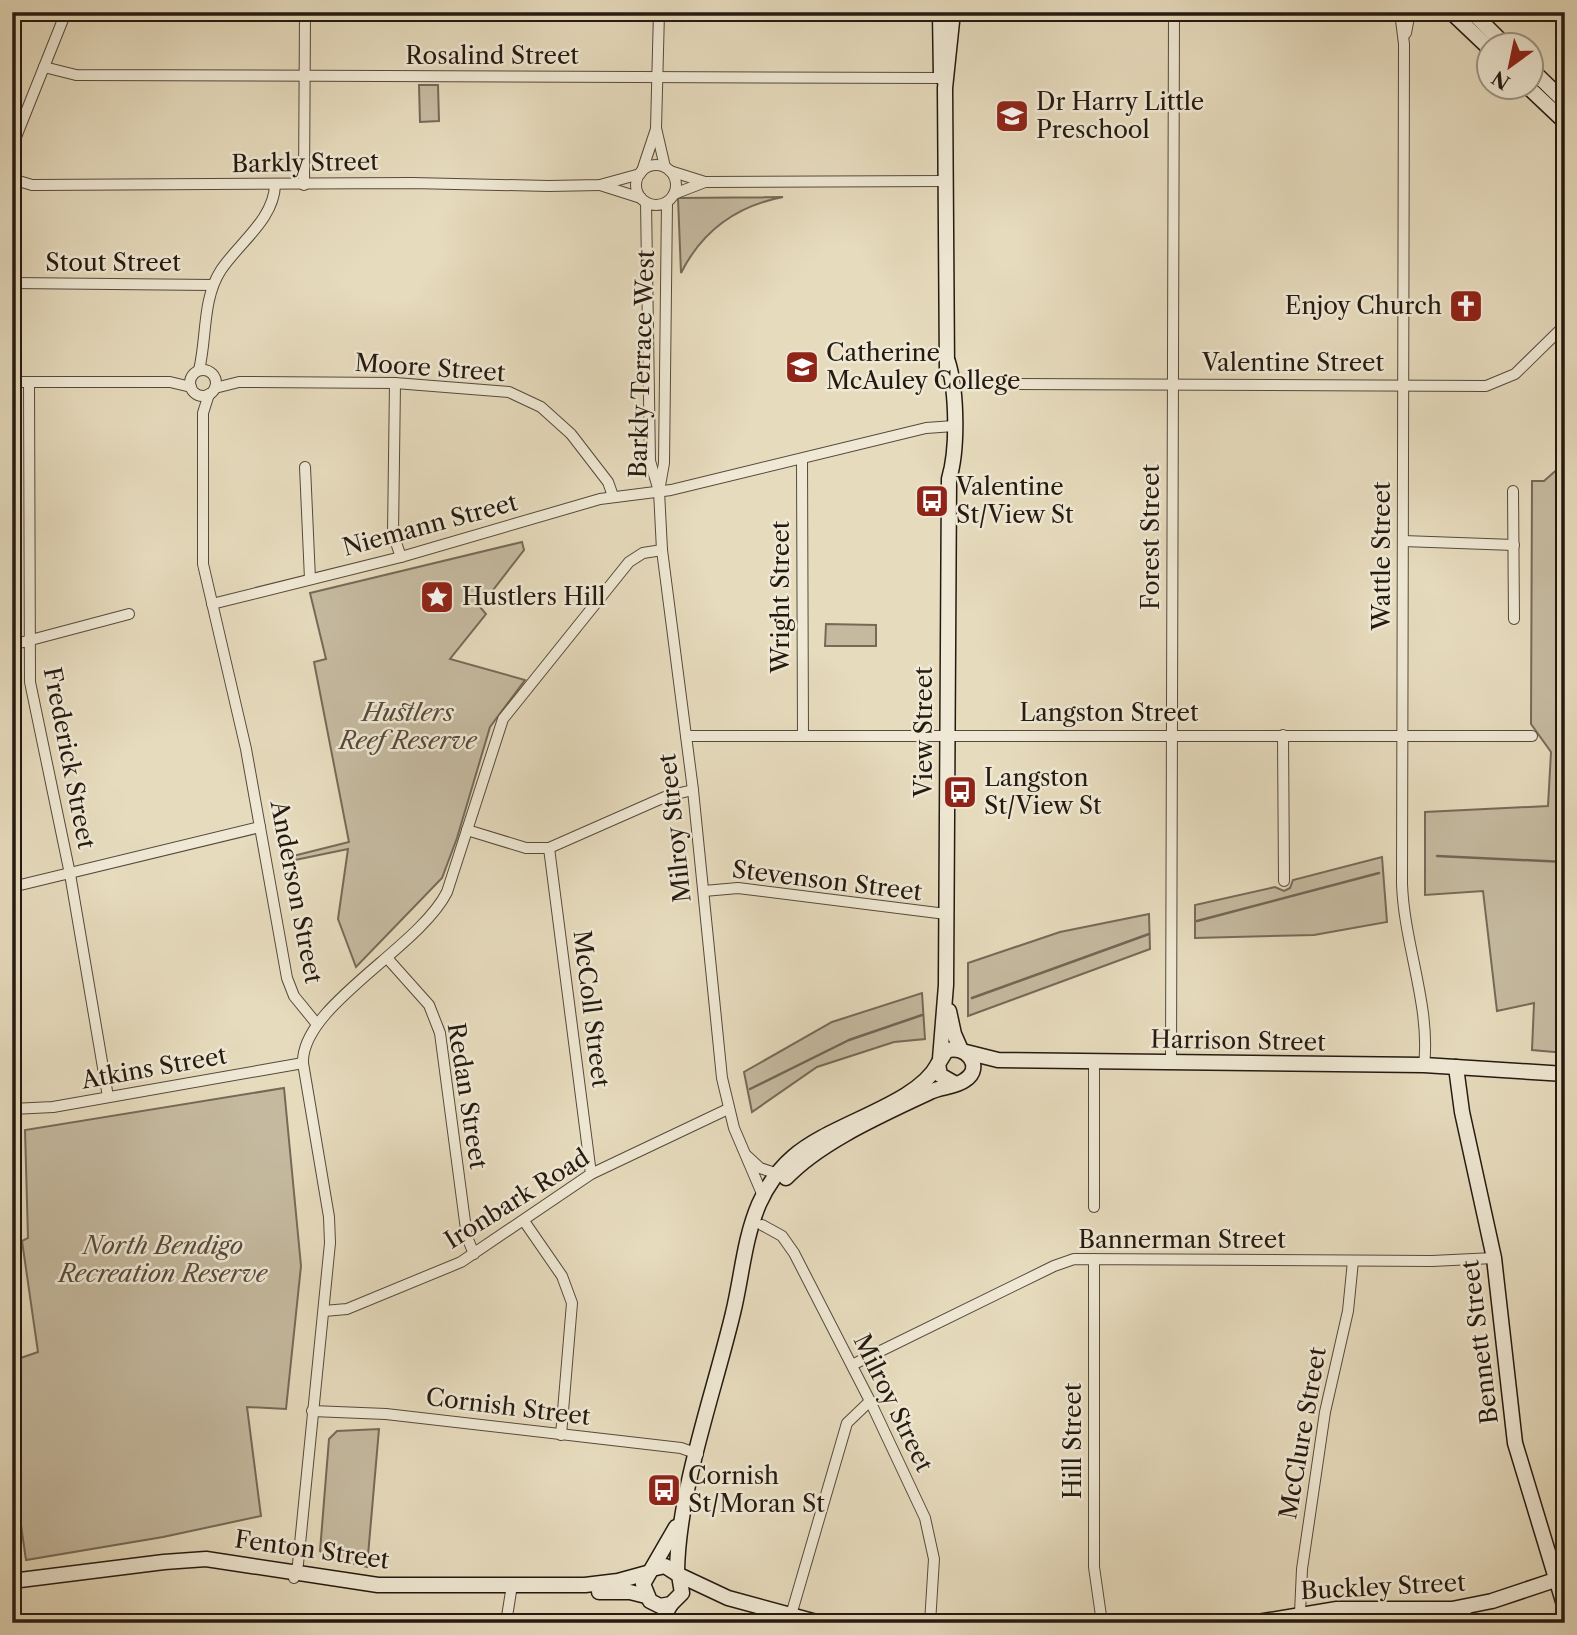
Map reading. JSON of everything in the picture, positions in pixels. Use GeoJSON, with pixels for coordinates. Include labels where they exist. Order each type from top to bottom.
{"type":"FeatureCollection","features":[{"type":"Feature","properties":{"kind":"street"},"geometry":{"type":"LineString","coordinates":[[12,147],[66,12]]}},
{"type":"Feature","properties":{"kind":"street"},"geometry":{"type":"LineString","coordinates":[[304,184],[305,12]]}},
{"type":"Feature","properties":{"kind":"street","name":"View Street"},"geometry":{"type":"LineString","coordinates":[[939,1061],[946,985],[949,479],[953,466],[949,427],[953,382],[948,362],[946,181],[940,12]]}},
{"type":"Feature","properties":{"kind":"street","name":"View Street"},"geometry":{"type":"LineString","coordinates":[[943,83],[953,12]]}},
{"type":"Feature","properties":{"kind":"street","name":"Forest Street"},"geometry":{"type":"LineString","coordinates":[[1171,1062],[1174,12]]}},
{"type":"Feature","properties":{"kind":"street","name":"Wattle Street"},"geometry":{"type":"LineString","coordinates":[[1400,12],[1405,44]]}},
{"type":"Feature","properties":{"kind":"street","name":"Wattle Street"},"geometry":{"type":"LineString","coordinates":[[1410,12],[1405,44],[1403,912],[1424,1030],[1424,1066]]}},
{"type":"Feature","properties":{"kind":"street"},"geometry":{"type":"LineString","coordinates":[[1451,12],[1476,36]]}},
{"type":"Feature","properties":{"kind":"street"},"geometry":{"type":"LineString","coordinates":[[1473,13],[1492,32]]}},
{"type":"Feature","properties":{"kind":"street"},"geometry":{"type":"LineString","coordinates":[[657,15],[656,128],[667,169],[676,182],[671,198]]}},
{"type":"Feature","properties":{"kind":"street","name":"Rosalind Street"},"geometry":{"type":"LineString","coordinates":[[44,67],[76,75],[656,77],[943,83]]}},
{"type":"Feature","properties":{"kind":"street"},"geometry":{"type":"LineString","coordinates":[[1546,84],[1565,102]]}},
{"type":"Feature","properties":{"kind":"street"},"geometry":{"type":"LineString","coordinates":[[1544,102],[1565,122]]}},
{"type":"Feature","properties":{"kind":"street"},"geometry":{"type":"LineString","coordinates":[[656,128],[637,186],[644,200],[657,205],[705,182]]}},
{"type":"Feature","properties":{"kind":"street"},"geometry":{"type":"LineString","coordinates":[[641,173],[653,166],[705,182],[946,181]]}},
{"type":"Feature","properties":{"kind":"street","name":"Barkly Street"},"geometry":{"type":"LineString","coordinates":[[12,179],[32,184],[600,185],[641,173]]}},
{"type":"Feature","properties":{"kind":"street"},"geometry":{"type":"LineString","coordinates":[[194,391],[204,373],[204,349],[213,285],[222,268],[268,211],[275,185]]}},
{"type":"Feature","properties":{"kind":"street","name":"Barkly Street"},"geometry":{"type":"LineString","coordinates":[[600,185],[644,200]]}},
{"type":"Feature","properties":{"kind":"street","name":"Barkly Terrace West"},"geometry":{"type":"LineString","coordinates":[[659,491],[664,463],[671,198]]}},
{"type":"Feature","properties":{"kind":"street","name":"Barkly Terrace West"},"geometry":{"type":"LineString","coordinates":[[644,200],[650,461],[659,491]]}},
{"type":"Feature","properties":{"kind":"street","name":"Stout Street"},"geometry":{"type":"LineString","coordinates":[[12,283],[213,285]]}},
{"type":"Feature","properties":{"kind":"street","name":"Valentine Street"},"geometry":{"type":"LineString","coordinates":[[998,384],[1404,384],[1475,387],[1498,383],[1520,370],[1565,324]]}},
{"type":"Feature","properties":{"kind":"street"},"geometry":{"type":"LineString","coordinates":[[12,382],[170,382],[204,373]]}},
{"type":"Feature","properties":{"kind":"street","name":"Moore Street"},"geometry":{"type":"LineString","coordinates":[[204,373],[239,382],[395,383],[494,390],[525,399],[541,407],[571,434],[608,482],[613,496]]}},
{"type":"Feature","properties":{"kind":"street","name":"Anderson Street"},"geometry":{"type":"LineString","coordinates":[[204,373],[212,391],[203,413],[202,564],[247,749],[287,978],[294,996],[316,1023]]}},
{"type":"Feature","properties":{"kind":"street","name":"Frederick Street"},"geometry":{"type":"LineString","coordinates":[[29,382],[30,682],[70,874],[108,1097]]}},
{"type":"Feature","properties":{"kind":"street","name":"Moore Street"},"geometry":{"type":"LineString","coordinates":[[170,382],[194,391],[212,391],[239,382]]}},
{"type":"Feature","properties":{"kind":"street"},"geometry":{"type":"LineString","coordinates":[[395,383],[393,534],[401,557]]}},
{"type":"Feature","properties":{"kind":"street","name":"Anderson Street"},"geometry":{"type":"LineString","coordinates":[[194,391],[203,413]]}},
{"type":"Feature","properties":{"kind":"street"},"geometry":{"type":"LineString","coordinates":[[659,491],[926,428],[949,427]]}},
{"type":"Feature","properties":{"kind":"street","name":"Wright Street"},"geometry":{"type":"LineString","coordinates":[[802,459],[803,735]]}},
{"type":"Feature","properties":{"kind":"street"},"geometry":{"type":"LineString","coordinates":[[305,467],[310,579]]}},
{"type":"Feature","properties":{"kind":"street","name":"Niemann Street"},"geometry":{"type":"LineString","coordinates":[[212,604],[401,557],[613,496],[659,491]]}},
{"type":"Feature","properties":{"kind":"street","name":"Milroy Street"},"geometry":{"type":"LineString","coordinates":[[659,491],[662,550],[693,790],[713,1002],[728,1109],[763,1196]]}},
{"type":"Feature","properties":{"kind":"street"},"geometry":{"type":"LineString","coordinates":[[1513,491],[1514,619]]}},
{"type":"Feature","properties":{"kind":"street"},"geometry":{"type":"LineString","coordinates":[[1403,541],[1514,545]]}},
{"type":"Feature","properties":{"kind":"street"},"geometry":{"type":"LineString","coordinates":[[295,1576],[324,1311],[329,1217],[303,1063],[305,1042],[316,1023],[435,915],[447,892],[503,719],[629,562],[643,554],[662,550]]}},
{"type":"Feature","properties":{"kind":"street"},"geometry":{"type":"LineString","coordinates":[[12,645],[129,614]]}},
{"type":"Feature","properties":{"kind":"street"},"geometry":{"type":"LineString","coordinates":[[1283,735],[1284,881]]}},
{"type":"Feature","properties":{"kind":"street","name":"Langston Street"},"geometry":{"type":"LineString","coordinates":[[686,736],[1532,736]]}},
{"type":"Feature","properties":{"kind":"street"},"geometry":{"type":"LineString","coordinates":[[467,830],[526,848],[549,848],[667,796],[693,790]]}},
{"type":"Feature","properties":{"kind":"street"},"geometry":{"type":"LineString","coordinates":[[12,887],[260,827]]}},
{"type":"Feature","properties":{"kind":"street","name":"McColl Street"},"geometry":{"type":"LineString","coordinates":[[549,848],[592,1174]]}},
{"type":"Feature","properties":{"kind":"street","name":"Stevenson Street"},"geometry":{"type":"LineString","coordinates":[[704,891],[738,888],[946,914]]}},
{"type":"Feature","properties":{"kind":"street","name":"Redan Street"},"geometry":{"type":"LineString","coordinates":[[388,959],[429,1005],[440,1033],[467,1237],[474,1254]]}},
{"type":"Feature","properties":{"kind":"street","name":"View Street"},"geometry":{"type":"LineString","coordinates":[[946,985],[954,1034],[964,1051]]}},
{"type":"Feature","properties":{"kind":"street"},"geometry":{"type":"LineString","coordinates":[[660,1623],[683,1587],[678,1574],[682,1516],[734,1310],[747,1239],[763,1196],[776,1181],[814,1142],[922,1087],[939,1061],[951,1049],[964,1051],[972,1062],[972,1072],[965,1081],[932,1091],[827,1146],[776,1181],[734,1310]]}},
{"type":"Feature","properties":{"kind":"street","name":"Harrison Street"},"geometry":{"type":"LineString","coordinates":[[964,1051],[998,1059],[1052,1062],[1424,1066],[1565,1074]]}},
{"type":"Feature","properties":{"kind":"street"},"geometry":{"type":"LineString","coordinates":[[939,1061],[940,1075],[954,1083]]}},
{"type":"Feature","properties":{"kind":"street","name":"Harrison Street"},"geometry":{"type":"LineString","coordinates":[[972,1072],[990,1067],[1052,1062]]}},
{"type":"Feature","properties":{"kind":"street"},"geometry":{"type":"LineString","coordinates":[[1094,1062],[1094,1207]]}},
{"type":"Feature","properties":{"kind":"street","name":"Atkins Street"},"geometry":{"type":"LineString","coordinates":[[12,1109],[53,1107],[303,1063]]}},
{"type":"Feature","properties":{"kind":"street","name":"Bennett Street"},"geometry":{"type":"LineString","coordinates":[[1456,1068],[1462,1112],[1494,1258],[1515,1443],[1565,1608]]}},
{"type":"Feature","properties":{"kind":"street","name":"Ironbark Road"},"geometry":{"type":"LineString","coordinates":[[324,1311],[347,1309],[474,1254],[592,1174],[728,1109]]}},
{"type":"Feature","properties":{"kind":"street"},"geometry":{"type":"LineString","coordinates":[[746,1156],[776,1181]]}},
{"type":"Feature","properties":{"kind":"street"},"geometry":{"type":"LineString","coordinates":[[524,1220],[562,1276],[572,1303],[561,1435]]}},
{"type":"Feature","properties":{"kind":"street","name":"Milroy Street"},"geometry":{"type":"LineString","coordinates":[[762,1224],[776,1231],[788,1243],[870,1401],[929,1531],[934,1559],[930,1623]]}},
{"type":"Feature","properties":{"kind":"street","name":"Bannerman Street"},"geometry":{"type":"LineString","coordinates":[[852,1365],[1059,1263],[1094,1259],[1353,1261],[1494,1258]]}},
{"type":"Feature","properties":{"kind":"street","name":"Hill Street"},"geometry":{"type":"LineString","coordinates":[[1094,1259],[1094,1567],[1102,1623]]}},
{"type":"Feature","properties":{"kind":"street","name":"McClure Street"},"geometry":{"type":"LineString","coordinates":[[1300,1613],[1302,1569],[1325,1412],[1348,1311],[1353,1261]]}},
{"type":"Feature","properties":{"kind":"street"},"geometry":{"type":"LineString","coordinates":[[791,1615],[846,1423],[870,1401]]}},
{"type":"Feature","properties":{"kind":"street","name":"Cornish Street"},"geometry":{"type":"LineString","coordinates":[[312,1411],[386,1414],[681,1448],[698,1454]]}},
{"type":"Feature","properties":{"kind":"street"},"geometry":{"type":"LineString","coordinates":[[651,1623],[643,1584],[682,1516]]}},
{"type":"Feature","properties":{"kind":"street","name":"Fenton Street"},"geometry":{"type":"LineString","coordinates":[[12,1581],[184,1560],[227,1561],[295,1576]]}},
{"type":"Feature","properties":{"kind":"street"},"geometry":{"type":"LineString","coordinates":[[650,1571],[665,1566],[728,1598],[820,1623]]}},
{"type":"Feature","properties":{"kind":"street","name":"Fenton Street"},"geometry":{"type":"LineString","coordinates":[[12,1589],[188,1567],[378,1585],[614,1591],[648,1599]]}},
{"type":"Feature","properties":{"kind":"street","name":"Fenton Street"},"geometry":{"type":"LineString","coordinates":[[513,1589],[597,1584],[650,1571]]}},
{"type":"Feature","properties":{"kind":"street","name":"Buckley Street"},"geometry":{"type":"LineString","coordinates":[[1252,1623],[1300,1613],[1352,1608],[1432,1610],[1465,1606],[1560,1585]]}},
{"type":"Feature","properties":{"kind":"street"},"geometry":{"type":"LineString","coordinates":[[506,1623],[513,1589]]}},
{"type":"Feature","properties":{"kind":"street"},"geometry":{"type":"LineString","coordinates":[[648,1599],[660,1606],[675,1601],[728,1598]]}},
{"type":"Feature","properties":{"kind":"street"},"geometry":{"type":"LineString","coordinates":[[1465,1606],[1466,1623]]}},
{"type":"Feature","properties":{"kind":"green space"},"geometry":{"type":"Polygon","coordinates":[[[419,85],[438,85],[439,121],[420,122],[419,85]]]}},
{"type":"Feature","properties":{"kind":"green space"},"geometry":{"type":"Polygon","coordinates":[[[783,197],[750,207],[722,223],[699,245],[681,273],[678,198],[783,197]]]}},
{"type":"Feature","properties":{"kind":"green space"},"geometry":{"type":"Polygon","coordinates":[[[1565,451],[1565,1053],[1532,1050],[1534,1003],[1497,1011],[1483,891],[1425,895],[1425,812],[1548,806],[1551,752],[1531,724],[1532,481],[1544,481],[1561,466],[1565,451]]]}},
{"type":"Feature","properties":{"kind":"green space","name":"Hustlers Reef Reserve"},"geometry":{"type":"Polygon","coordinates":[[[522,542],[524,550],[480,607],[486,614],[450,659],[525,680],[490,727],[457,838],[442,878],[356,967],[338,919],[348,849],[290,861],[289,857],[349,842],[314,662],[326,659],[310,593],[522,542]]]}},
{"type":"Feature","properties":{"kind":"green space"},"geometry":{"type":"Polygon","coordinates":[[[826,624],[876,625],[876,646],[825,646],[826,624]]]}},
{"type":"Feature","properties":{"kind":"green space"},"geometry":{"type":"Polygon","coordinates":[[[1382,857],[1387,922],[1314,935],[1195,938],[1195,905],[1275,887],[1284,891],[1290,888],[1293,880],[1382,857]]]}},
{"type":"Feature","properties":{"kind":"green space"},"geometry":{"type":"Polygon","coordinates":[[[1149,914],[1150,949],[968,1016],[968,963],[1060,932],[1149,914]]]}},
{"type":"Feature","properties":{"kind":"green space"},"geometry":{"type":"Polygon","coordinates":[[[922,993],[925,1039],[894,1042],[817,1067],[752,1112],[744,1072],[832,1022],[922,993]]]}},
{"type":"Feature","properties":{"kind":"green space","name":"North Bendigo Recreation Reserve"},"geometry":{"type":"Polygon","coordinates":[[[284,1088],[301,1266],[286,1409],[247,1407],[261,1516],[163,1537],[26,1560],[12,1462],[12,1361],[38,1352],[22,1241],[28,1238],[25,1130],[284,1088]]]}},
{"type":"Feature","properties":{"kind":"green space"},"geometry":{"type":"Polygon","coordinates":[[[379,1429],[367,1567],[326,1557],[320,1551],[329,1439],[337,1431],[379,1429]]]}},
{"type":"Feature","properties":{"kind":"waterway"},"geometry":{"type":"LineString","coordinates":[[1437,856],[1565,862]]}},
{"type":"Feature","properties":{"kind":"waterway"},"geometry":{"type":"LineString","coordinates":[[1197,921],[1379,873]]}},
{"type":"Feature","properties":{"kind":"waterway"},"geometry":{"type":"LineString","coordinates":[[972,998],[1149,934]]}},
{"type":"Feature","properties":{"kind":"waterway"},"geometry":{"type":"LineString","coordinates":[[750,1089],[849,1040],[922,1015]]}},
{"type":"Feature","properties":{"kind":"place","name":"Dr Harry Little Preschool"},"geometry":{"type":"Point","coordinates":[1012,116]}},
{"type":"Feature","properties":{"kind":"place","name":"Enjoy Church"},"geometry":{"type":"Point","coordinates":[1466,306]}},
{"type":"Feature","properties":{"kind":"place","name":"Catherine McAuley College"},"geometry":{"type":"Point","coordinates":[802,367]}},
{"type":"Feature","properties":{"kind":"place","name":"Valentine St/View St"},"geometry":{"type":"Point","coordinates":[932,501]}},
{"type":"Feature","properties":{"kind":"place","name":"Hustlers Hill"},"geometry":{"type":"Point","coordinates":[437,597]}},
{"type":"Feature","properties":{"kind":"place","name":"Langston St/View St"},"geometry":{"type":"Point","coordinates":[960,792]}},
{"type":"Feature","properties":{"kind":"place","name":"Cornish St/Moran St"},"geometry":{"type":"Point","coordinates":[664,1490]}}]}
